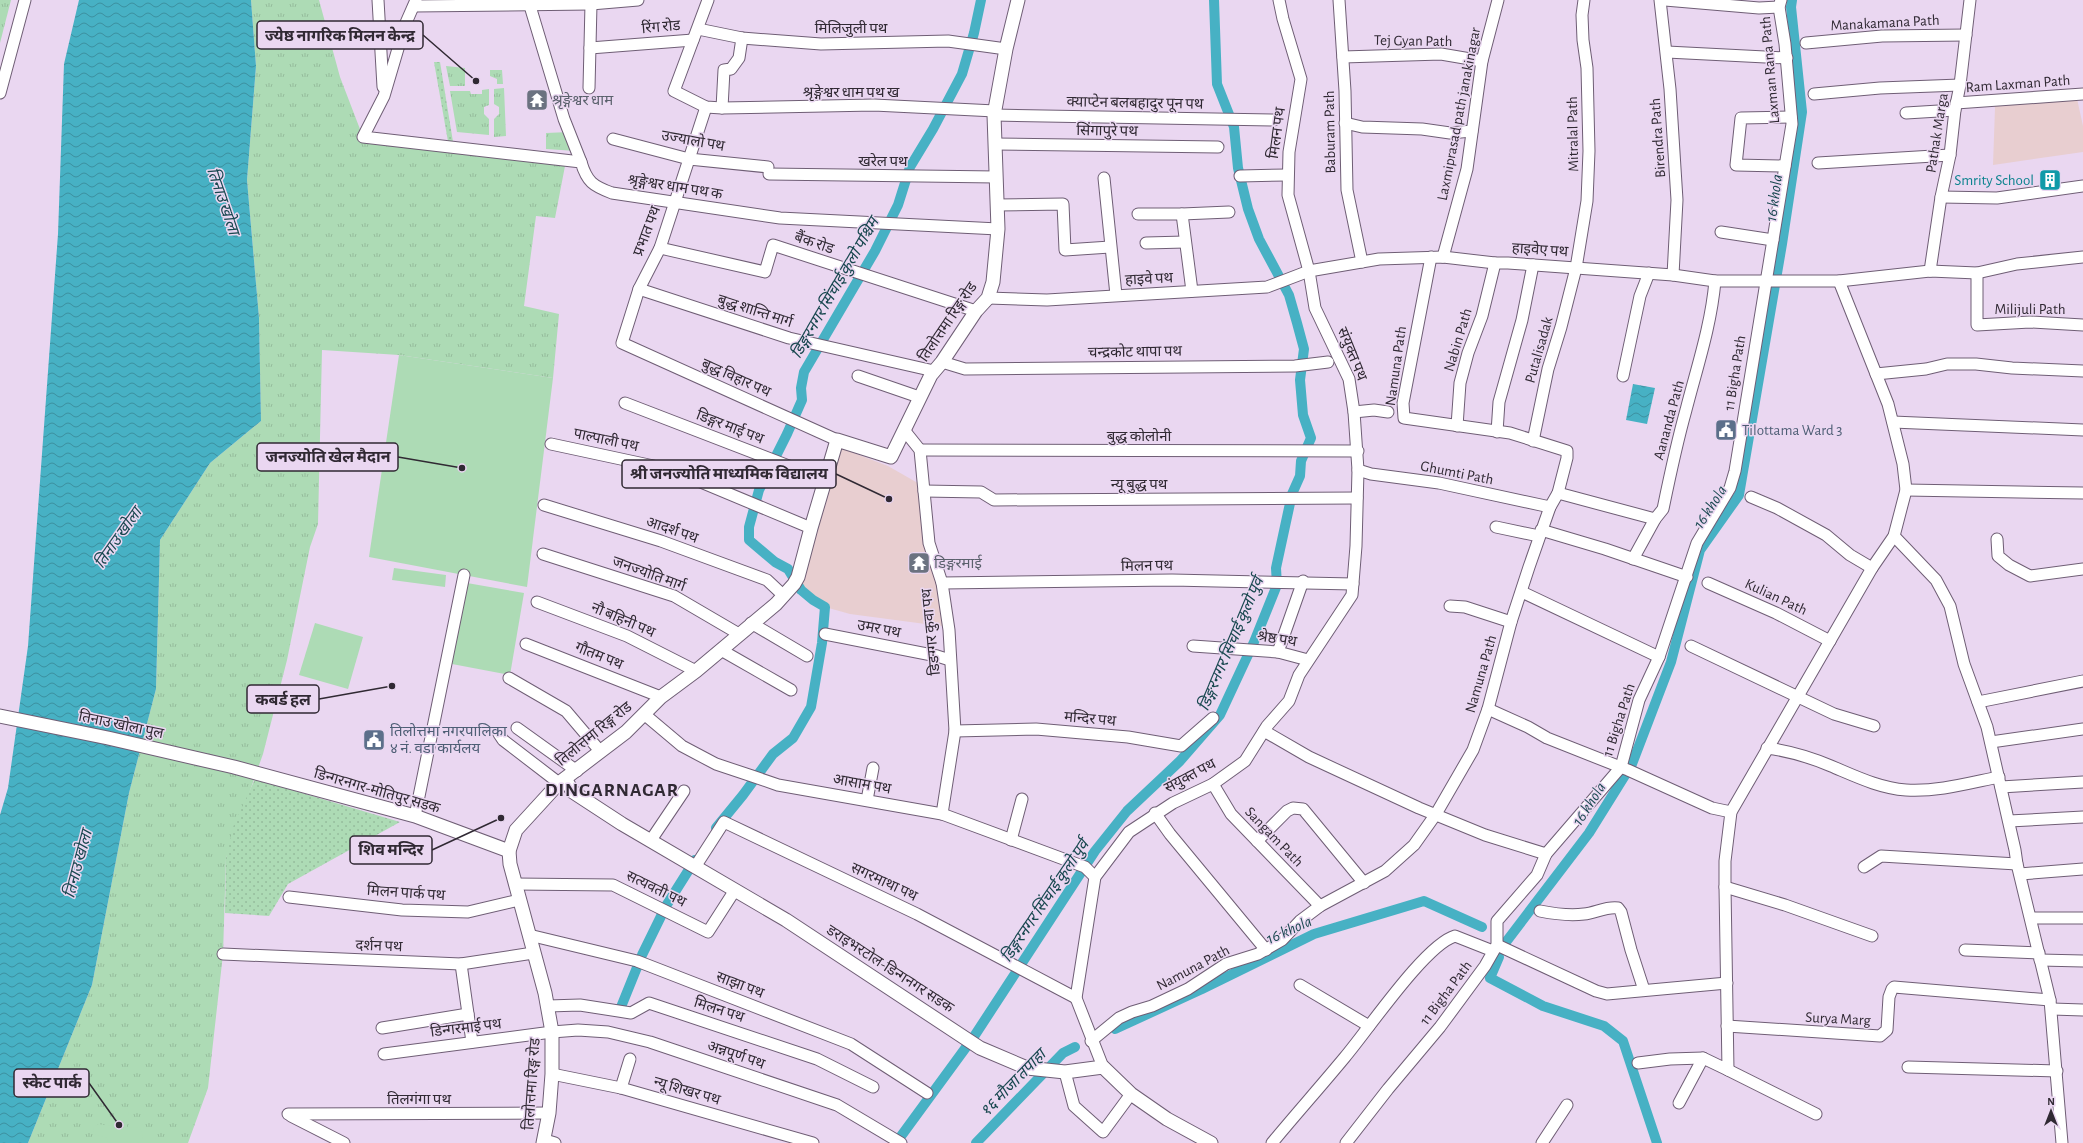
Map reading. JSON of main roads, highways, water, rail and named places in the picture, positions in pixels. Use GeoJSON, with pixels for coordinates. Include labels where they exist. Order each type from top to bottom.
{"type":"FeatureCollection","features":[{"type":"Feature","properties":{"kind":"water","name":"तिनाउ खोला"},"geometry":{"type":"Polygon","coordinates":[[[79,0],[251,0],[256,66],[247,180],[259,318],[261,421],[210,463],[160,540],[156,689],[129,793],[92,985],[28,1143],[0,1143],[0,815],[8,788],[28,646],[58,234],[64,64],[79,0]]]}},
{"type":"Feature","properties":{"kind":"water"},"geometry":{"type":"Polygon","coordinates":[[[1633,384],[1655,388],[1647,424],[1626,420],[1633,384]]]}},
{"type":"Feature","properties":{"kind":"waterway","name":"डिङ्गरनगर सिंचाई कुलो पश्चिम"},"geometry":{"type":"LineString","coordinates":[[716,828],[743,795],[773,754],[793,738],[811,707],[822,643],[825,607],[813,600],[801,590],[788,569],[775,562],[749,540],[749,527],[759,490],[802,400],[801,388],[804,372],[875,251],[898,205],[910,167],[933,129],[962,74],[974,33],[981,0]]}},
{"type":"Feature","properties":{"kind":"waterway","name":"डिङ्गरनगर सिंचाई कुलो पुर्व"},"geometry":{"type":"LineString","coordinates":[[896,1143],[975,1035],[1095,851],[1127,811],[1180,761],[1220,715],[1254,642],[1277,585],[1276,568],[1292,494],[1300,476],[1301,461],[1311,438],[1303,415],[1300,380],[1304,349],[1289,295],[1259,239],[1248,209],[1238,168],[1234,127],[1217,84],[1214,0]]}},
{"type":"Feature","properties":{"kind":"waterway","name":"16 khola"},"geometry":{"type":"LineString","coordinates":[[1506,942],[1589,833],[1632,764],[1671,662],[1700,550],[1739,495],[1782,244],[1802,112],[1791,7],[1792,0]]}},
{"type":"Feature","properties":{"kind":"waterway","name":"डिङ्गरनगर सिंचाई कुलो पश्चिम"},"geometry":{"type":"LineString","coordinates":[[621,1007],[642,955],[666,906],[695,860]]}},
{"type":"Feature","properties":{"kind":"waterway","name":"16 khola"},"geometry":{"type":"LineString","coordinates":[[1115,1029],[1202,989],[1314,934],[1424,901],[1482,927]]}},
{"type":"Feature","properties":{"kind":"waterway","name":"16 khola"},"geometry":{"type":"LineString","coordinates":[[1499,957],[1490,978],[1543,1006],[1604,1026],[1623,1041],[1657,1143]]}},
{"type":"Feature","properties":{"kind":"waterway","name":"१६ मौजा तपाहा"},"geometry":{"type":"LineString","coordinates":[[976,1143],[1063,1053],[1075,1047]]}},
{"type":"Feature","properties":{"kind":"place","name":"ज्येष्ठ नागरिक मिलन केन्द्र"},"geometry":{"type":"Point","coordinates":[476,81]}},
{"type":"Feature","properties":{"kind":"place","name":"श्रृङ्गेश्वर धाम"},"geometry":{"type":"Point","coordinates":[537,100]}},
{"type":"Feature","properties":{"kind":"place","name":"Smrity School"},"geometry":{"type":"Point","coordinates":[2050,180]}},
{"type":"Feature","properties":{"kind":"place","name":"Tilottama Ward 3"},"geometry":{"type":"Point","coordinates":[1726,430]}},
{"type":"Feature","properties":{"kind":"place","name":"जनज्योति खेल मैदान"},"geometry":{"type":"Point","coordinates":[462,468]}},
{"type":"Feature","properties":{"kind":"place","name":"श्री जनज्योति माध्यमिक विद्यालय"},"geometry":{"type":"Point","coordinates":[889,499]}},
{"type":"Feature","properties":{"kind":"place","name":"डिङ्गरमाई"},"geometry":{"type":"Point","coordinates":[919,563]}},
{"type":"Feature","properties":{"kind":"place","name":"कबर्ड हल"},"geometry":{"type":"Point","coordinates":[392,686]}},
{"type":"Feature","properties":{"kind":"place","name":"तिलोत्तमा नगरपालिका ४ नं. वडा कार्यलय"},"geometry":{"type":"Point","coordinates":[374,740]}},
{"type":"Feature","properties":{"kind":"place","name":"शिव मन्दिर"},"geometry":{"type":"Point","coordinates":[501,818]}},
{"type":"Feature","properties":{"kind":"place","name":"स्केट पार्क"},"geometry":{"type":"Point","coordinates":[119,1125]}},
{"type":"Feature","properties":{"kind":"district","name":"DINGARNAGAR"},"geometry":{"type":"Point","coordinates":[612,790]}}]}
